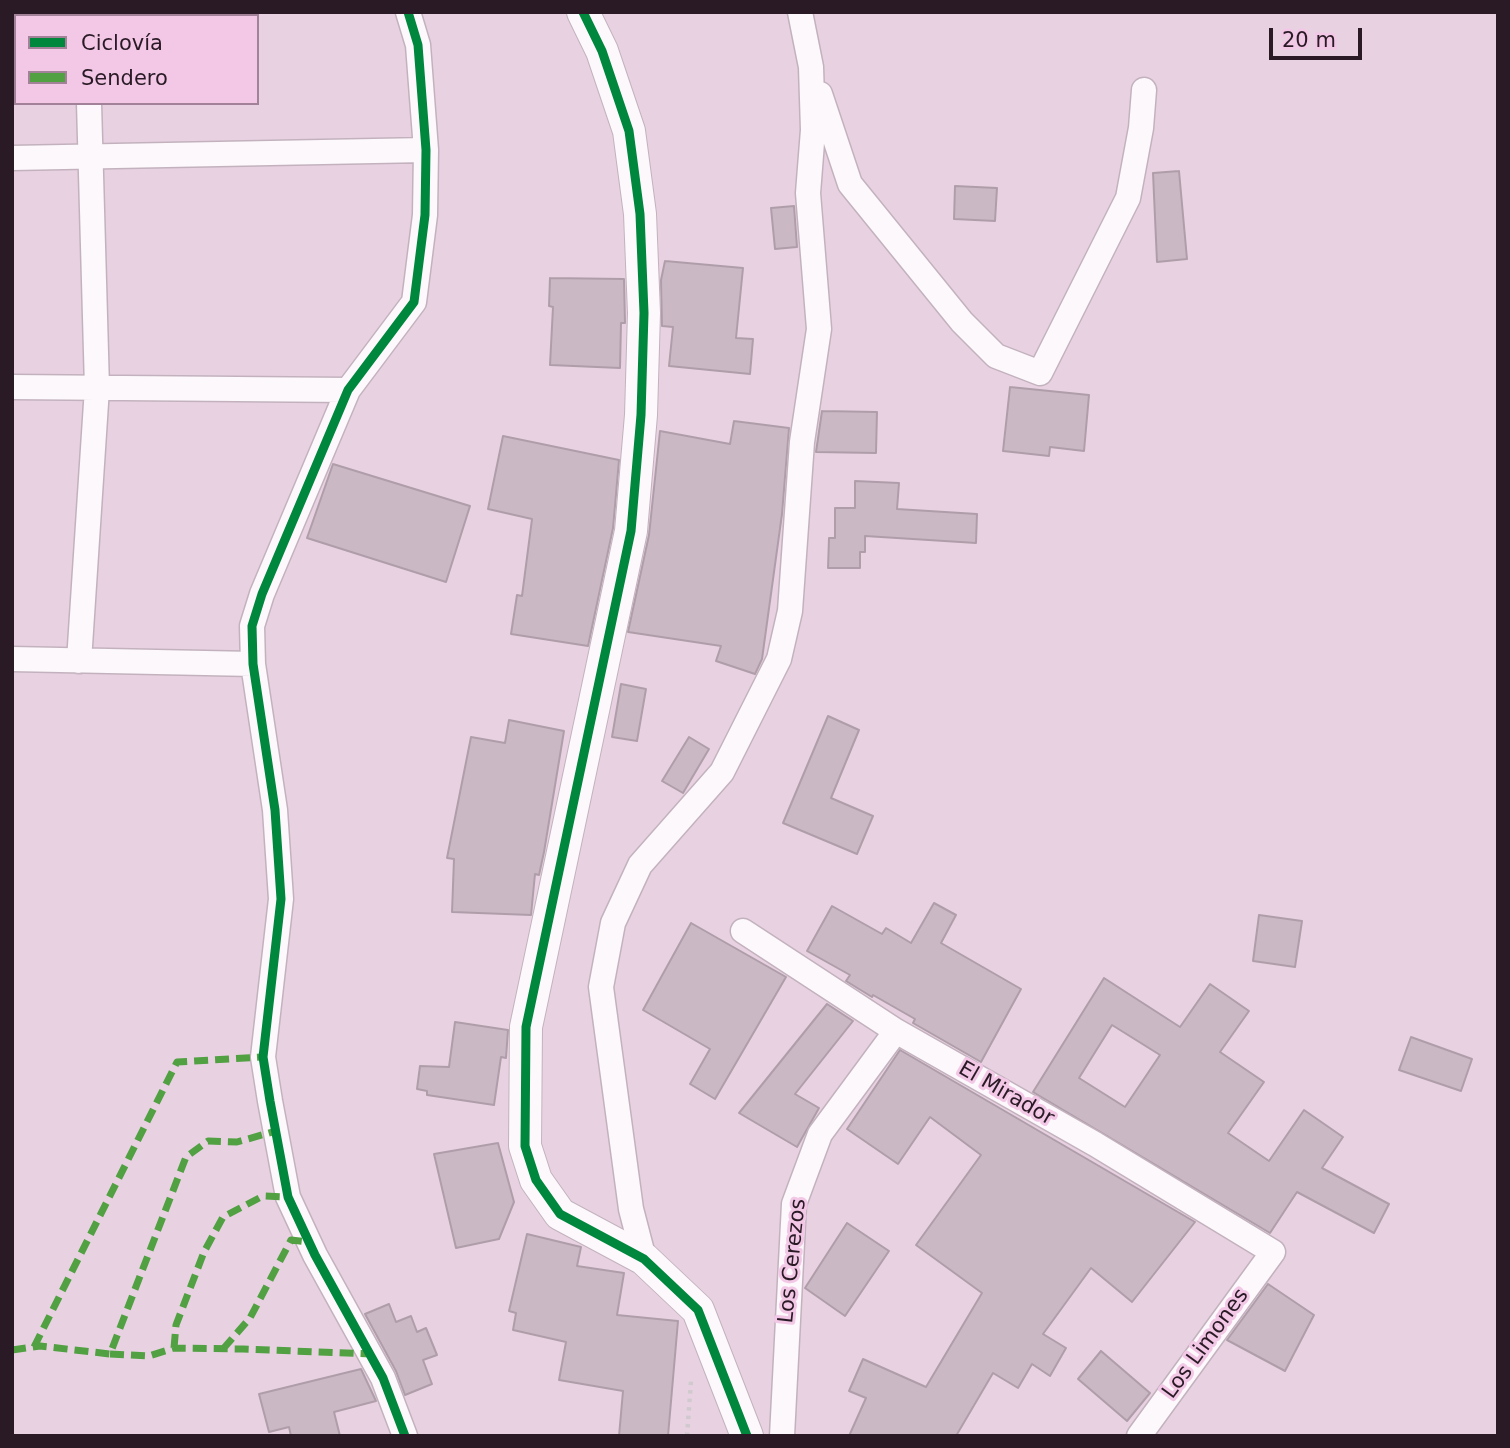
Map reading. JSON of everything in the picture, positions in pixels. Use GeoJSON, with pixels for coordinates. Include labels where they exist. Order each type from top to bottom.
{"type":"FeatureCollection","features":[{"type":"Feature","properties":{"kind":"street"},"geometry":{"type":"LineString","coordinates":[[405,1436],[383,1378],[315,1255],[288,1197],[263,1057],[281,899],[275,810],[253,664],[252,626],[262,593],[348,390],[414,302],[425,215],[426,150],[418,45],[408,12]]}},
{"type":"Feature","properties":{"kind":"street"},"geometry":{"type":"LineString","coordinates":[[583,12],[602,51],[629,131],[642,239],[645,313],[641,415],[631,531],[526,1027],[525,1146],[536,1180],[560,1214],[644,1259],[698,1310],[747,1436]]}},
{"type":"Feature","properties":{"kind":"street"},"geometry":{"type":"LineString","coordinates":[[800,12],[811,67],[850,184],[962,322],[996,356],[1040,373],[1128,198],[1141,128],[1144,90]]}},
{"type":"Feature","properties":{"kind":"street"},"geometry":{"type":"LineString","coordinates":[[644,1259],[631,1209],[601,988],[613,923],[640,864],[722,772],[779,659],[790,611],[802,442],[819,329],[808,193],[813,130],[811,67]]}},
{"type":"Feature","properties":{"kind":"street"},"geometry":{"type":"LineString","coordinates":[[79,661],[97,388],[89,105]]}},
{"type":"Feature","properties":{"kind":"street"},"geometry":{"type":"LineString","coordinates":[[12,158],[426,150]]}},
{"type":"Feature","properties":{"kind":"street"},"geometry":{"type":"LineString","coordinates":[[12,387],[348,390]]}},
{"type":"Feature","properties":{"kind":"street"},"geometry":{"type":"LineString","coordinates":[[12,659],[253,664]]}},
{"type":"Feature","properties":{"kind":"street","name":"El Mirador"},"geometry":{"type":"LineString","coordinates":[[743,931],[896,1031],[1094,1144],[1273,1252]]}},
{"type":"Feature","properties":{"kind":"street","name":"Los Cerezos"},"geometry":{"type":"LineString","coordinates":[[782,1436],[794,1204],[820,1134],[896,1031]]}},
{"type":"Feature","properties":{"kind":"street","name":"Los Limones"},"geometry":{"type":"LineString","coordinates":[[1139,1436],[1273,1252]]}},
{"type":"Feature","properties":{"kind":"building"},"geometry":{"type":"Polygon","coordinates":[[[1179,171],[1187,259],[1157,262],[1153,173],[1179,171]]]}},
{"type":"Feature","properties":{"kind":"building"},"geometry":{"type":"Polygon","coordinates":[[[955,186],[997,188],[995,221],[954,219],[955,186]]]}},
{"type":"Feature","properties":{"kind":"building"},"geometry":{"type":"Polygon","coordinates":[[[794,206],[797,247],[775,249],[771,208],[794,206]]]}},
{"type":"Feature","properties":{"kind":"building"},"geometry":{"type":"Polygon","coordinates":[[[665,261],[743,268],[736,338],[753,339],[750,374],[669,366],[673,327],[662,326],[661,280],[665,261]]]}},
{"type":"Feature","properties":{"kind":"building"},"geometry":{"type":"Polygon","coordinates":[[[550,278],[624,279],[625,323],[621,323],[620,368],[550,365],[553,307],[549,306],[550,278]]]}},
{"type":"Feature","properties":{"kind":"building"},"geometry":{"type":"Polygon","coordinates":[[[1010,387],[1089,395],[1084,451],[1050,447],[1049,456],[1003,451],[1010,387]]]}},
{"type":"Feature","properties":{"kind":"building"},"geometry":{"type":"Polygon","coordinates":[[[822,411],[877,412],[876,453],[816,452],[822,411]]]}},
{"type":"Feature","properties":{"kind":"building"},"geometry":{"type":"Polygon","coordinates":[[[734,421],[789,428],[782,514],[762,659],[755,674],[716,661],[721,646],[628,632],[649,535],[660,431],[730,444],[734,421]]]}},
{"type":"Feature","properties":{"kind":"building"},"geometry":{"type":"Polygon","coordinates":[[[503,436],[619,460],[613,528],[588,646],[511,634],[517,595],[522,596],[532,519],[488,509],[503,436]]]}},
{"type":"Feature","properties":{"kind":"building"},"geometry":{"type":"Polygon","coordinates":[[[333,464],[470,506],[446,582],[307,538],[333,464]]]}},
{"type":"Feature","properties":{"kind":"building"},"geometry":{"type":"Polygon","coordinates":[[[855,481],[899,483],[897,509],[977,514],[976,543],[865,536],[865,552],[860,552],[860,568],[828,568],[829,538],[835,538],[835,508],[855,508],[855,481]]]}},
{"type":"Feature","properties":{"kind":"building"},"geometry":{"type":"Polygon","coordinates":[[[621,684],[646,689],[637,741],[612,737],[621,684]]]}},
{"type":"Feature","properties":{"kind":"building"},"geometry":{"type":"Polygon","coordinates":[[[828,716],[859,730],[831,798],[873,816],[857,854],[783,823],[828,716]]]}},
{"type":"Feature","properties":{"kind":"building"},"geometry":{"type":"Polygon","coordinates":[[[509,720],[564,731],[544,852],[539,875],[535,874],[531,915],[452,912],[454,859],[447,858],[471,737],[505,743],[509,720]]]}},
{"type":"Feature","properties":{"kind":"building"},"geometry":{"type":"Polygon","coordinates":[[[689,737],[709,749],[683,793],[662,781],[689,737]]]}},
{"type":"Feature","properties":{"kind":"building"},"geometry":{"type":"Polygon","coordinates":[[[934,903],[956,915],[941,943],[1021,989],[981,1062],[913,1023],[915,1019],[846,981],[850,975],[807,951],[832,906],[882,934],[886,928],[911,943],[934,903]]]}},
{"type":"Feature","properties":{"kind":"building"},"geometry":{"type":"Polygon","coordinates":[[[1259,915],[1302,921],[1295,967],[1253,961],[1259,915]]]}},
{"type":"Feature","properties":{"kind":"building"},"geometry":{"type":"Polygon","coordinates":[[[691,923],[786,977],[715,1099],[690,1084],[710,1049],[643,1010],[691,923]]]}},
{"type":"Feature","properties":{"kind":"building"},"geometry":{"type":"Polygon","coordinates":[[[1104,978],[1180,1027],[1210,984],[1249,1011],[1220,1052],[1264,1082],[1228,1133],[1269,1161],[1304,1110],[1343,1137],[1322,1168],[1389,1204],[1374,1233],[1297,1192],[1270,1233],[1033,1092],[1104,978]],[[1112,1025],[1079,1078],[1125,1107],[1160,1055],[1112,1025]]]}},
{"type":"Feature","properties":{"kind":"building"},"geometry":{"type":"Polygon","coordinates":[[[827,1004],[853,1021],[795,1094],[819,1108],[797,1147],[739,1113],[827,1004]]]}},
{"type":"Feature","properties":{"kind":"building"},"geometry":{"type":"Polygon","coordinates":[[[455,1022],[508,1030],[506,1058],[501,1057],[494,1105],[427,1095],[427,1091],[417,1089],[420,1066],[449,1067],[455,1022]]]}},
{"type":"Feature","properties":{"kind":"building"},"geometry":{"type":"Polygon","coordinates":[[[1411,1037],[1472,1059],[1461,1091],[1399,1070],[1411,1037]]]}},
{"type":"Feature","properties":{"kind":"building"},"geometry":{"type":"Polygon","coordinates":[[[900,1050],[1195,1222],[1132,1302],[1091,1268],[1043,1334],[1066,1348],[1050,1376],[1032,1364],[1018,1388],[993,1373],[956,1436],[849,1436],[866,1398],[849,1391],[863,1359],[926,1387],[982,1293],[916,1245],[981,1155],[930,1117],[898,1164],[847,1129],[900,1050]]]}},
{"type":"Feature","properties":{"kind":"building"},"geometry":{"type":"Polygon","coordinates":[[[498,1143],[514,1202],[499,1239],[456,1248],[434,1154],[498,1143]]]}},
{"type":"Feature","properties":{"kind":"building"},"geometry":{"type":"Polygon","coordinates":[[[847,1223],[889,1251],[845,1316],[805,1288],[847,1223]]]}},
{"type":"Feature","properties":{"kind":"building"},"geometry":{"type":"Polygon","coordinates":[[[527,1234],[581,1247],[577,1266],[624,1273],[617,1315],[678,1321],[668,1436],[619,1436],[623,1391],[559,1380],[566,1342],[513,1330],[516,1313],[509,1311],[527,1234]]]}},
{"type":"Feature","properties":{"kind":"building"},"geometry":{"type":"Polygon","coordinates":[[[1268,1284],[1314,1315],[1285,1371],[1227,1340],[1268,1284]]]}},
{"type":"Feature","properties":{"kind":"building"},"geometry":{"type":"Polygon","coordinates":[[[389,1304],[396,1322],[411,1316],[417,1332],[426,1328],[437,1355],[423,1360],[432,1384],[405,1395],[396,1371],[365,1314],[389,1304]]]}},
{"type":"Feature","properties":{"kind":"building"},"geometry":{"type":"Polygon","coordinates":[[[1101,1351],[1150,1393],[1127,1421],[1078,1379],[1101,1351]]]}},
{"type":"Feature","properties":{"kind":"building"},"geometry":{"type":"Polygon","coordinates":[[[361,1369],[376,1401],[334,1412],[340,1436],[291,1436],[289,1427],[269,1432],[259,1394],[361,1369]]]}},
{"type":"Feature","properties":{"kind":"marked path"},"geometry":{"type":"LineString","coordinates":[[34,1347],[177,1062],[263,1057]]}},
{"type":"Feature","properties":{"kind":"marked path"},"geometry":{"type":"LineString","coordinates":[[12,1350],[40,1346],[110,1354],[186,1157],[208,1141],[237,1142],[276,1131]]}},
{"type":"Feature","properties":{"kind":"marked path"},"geometry":{"type":"LineString","coordinates":[[174,1348],[176,1325],[204,1252],[223,1217],[263,1196],[288,1197]]}},
{"type":"Feature","properties":{"kind":"marked path"},"geometry":{"type":"LineString","coordinates":[[223,1349],[250,1318],[291,1240],[309,1242]]}},
{"type":"Feature","properties":{"kind":"marked path"},"geometry":{"type":"LineString","coordinates":[[110,1354],[149,1356],[174,1348],[371,1354]]}},
{"type":"Feature","properties":{"kind":"cycle path"},"geometry":{"type":"LineString","coordinates":[[405,1436],[383,1378],[315,1255],[288,1197],[263,1057],[281,899],[275,810],[253,664],[252,626],[262,594],[348,390],[414,302],[425,215],[426,150],[418,45],[408,12]]}},
{"type":"Feature","properties":{"kind":"cycle path"},"geometry":{"type":"LineString","coordinates":[[583,12],[602,51],[629,131],[640,214],[644,313],[641,415],[631,531],[526,1027],[525,1146],[536,1180],[560,1214],[644,1259],[698,1310],[747,1436]]}}]}
